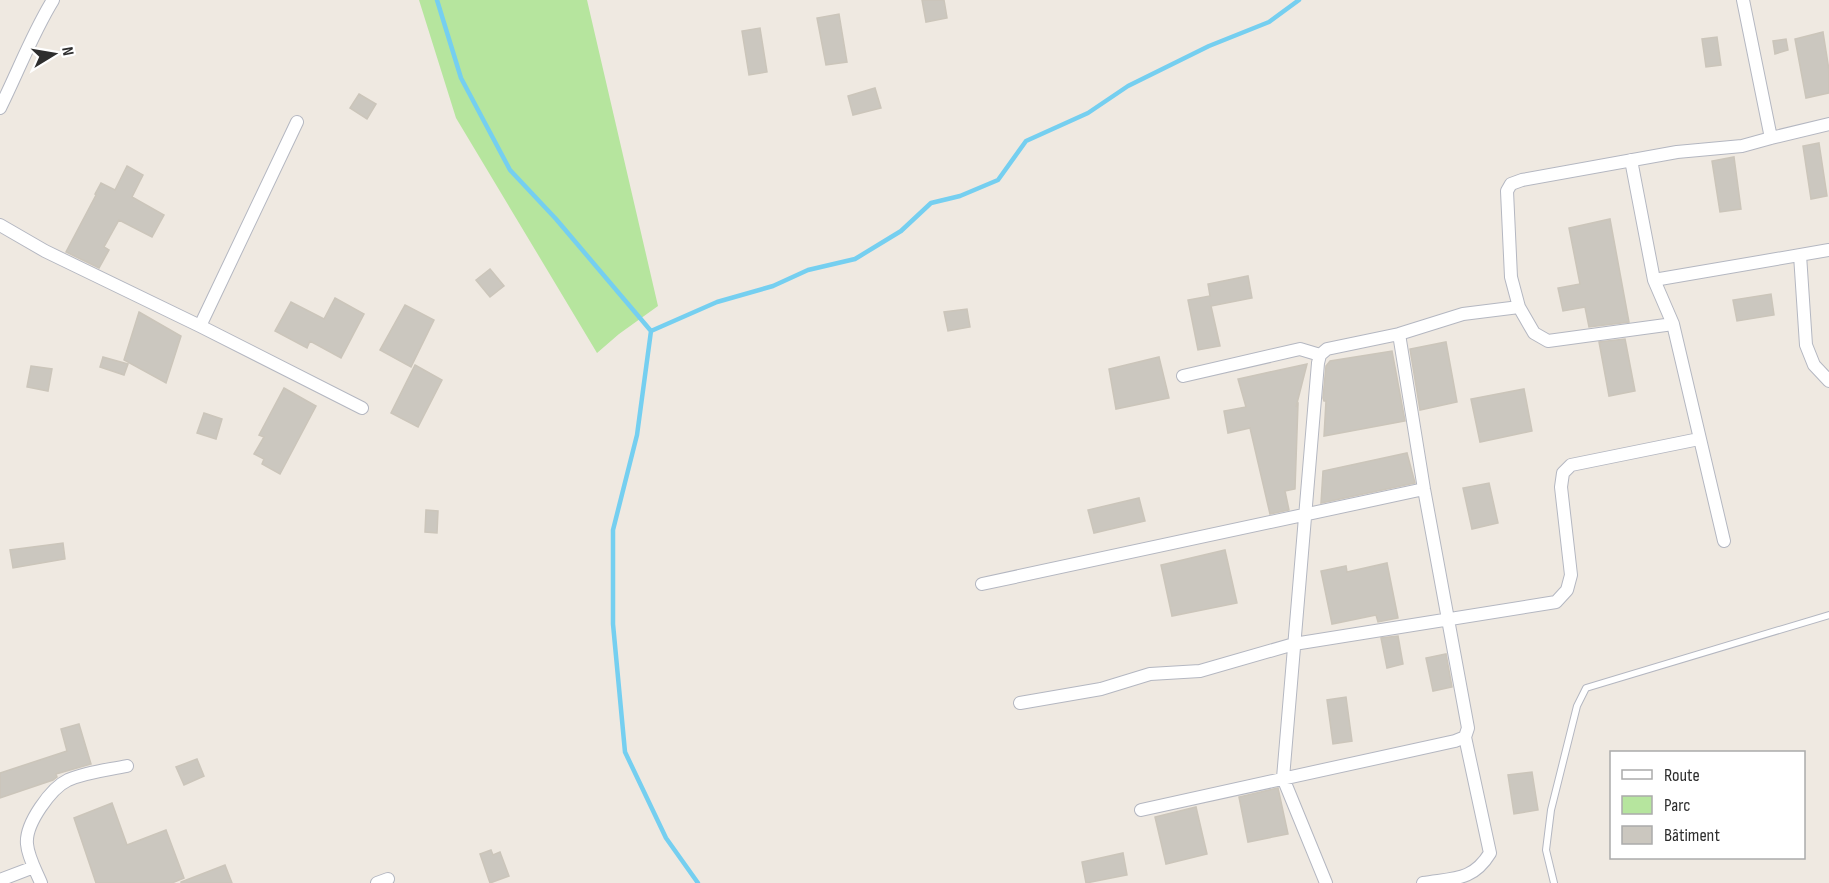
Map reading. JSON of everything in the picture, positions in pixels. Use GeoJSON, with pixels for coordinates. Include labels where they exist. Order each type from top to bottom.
{"type":"FeatureCollection","features":[{"type":"Feature","properties":{"kind":"street"},"geometry":{"type":"LineString","coordinates":[[0,108],[52,0]]}},
{"type":"Feature","properties":{"kind":"street"},"geometry":{"type":"LineString","coordinates":[[1743,0],[1771,138]]}},
{"type":"Feature","properties":{"kind":"street"},"geometry":{"type":"LineString","coordinates":[[200,326],[297,122]]}},
{"type":"Feature","properties":{"kind":"street"},"geometry":{"type":"LineString","coordinates":[[1673,324],[1548,341],[1534,333],[1520,307],[1511,277],[1507,191],[1511,184],[1522,180],[1677,152],[1742,146],[1829,124]]}},
{"type":"Feature","properties":{"kind":"street"},"geometry":{"type":"LineString","coordinates":[[1631,160],[1654,280],[1673,324],[1724,541]]}},
{"type":"Feature","properties":{"kind":"street"},"geometry":{"type":"LineString","coordinates":[[0,225],[45,251],[362,408]]}},
{"type":"Feature","properties":{"kind":"street"},"geometry":{"type":"LineString","coordinates":[[1654,280],[1829,250]]}},
{"type":"Feature","properties":{"kind":"street"},"geometry":{"type":"LineString","coordinates":[[1800,255],[1806,345],[1814,364],[1829,381]]}},
{"type":"Feature","properties":{"kind":"street"},"geometry":{"type":"LineString","coordinates":[[1326,883],[1283,778],[1320,356],[1327,349],[1400,334],[1463,314],[1520,307]]}},
{"type":"Feature","properties":{"kind":"street"},"geometry":{"type":"LineString","coordinates":[[1400,334],[1424,489],[1468,728],[1465,737],[1490,853],[1482,866],[1472,874],[1423,883]]}},
{"type":"Feature","properties":{"kind":"street"},"geometry":{"type":"LineString","coordinates":[[1183,376],[1299,349],[1320,356]]}},
{"type":"Feature","properties":{"kind":"street"},"geometry":{"type":"LineString","coordinates":[[1020,703],[1101,689],[1150,674],[1200,671],[1294,644],[1556,602],[1567,590],[1571,575],[1561,487],[1563,472],[1571,465],[1699,439]]}},
{"type":"Feature","properties":{"kind":"street"},"geometry":{"type":"LineString","coordinates":[[982,584],[1424,489]]}},
{"type":"Feature","properties":{"kind":"street"},"geometry":{"type":"LineString","coordinates":[[1141,810],[1465,737]]}},
{"type":"Feature","properties":{"kind":"street"},"geometry":{"type":"LineString","coordinates":[[41,883],[27,842],[31,822],[50,794],[66,781],[84,774],[127,766]]}},
{"type":"Feature","properties":{"kind":"street"},"geometry":{"type":"LineString","coordinates":[[0,880],[34,867]]}},
{"type":"Feature","properties":{"kind":"lane"},"geometry":{"type":"LineString","coordinates":[[1554,883],[1546,850],[1551,810],[1577,706],[1586,688],[1829,615]]}},
{"type":"Feature","properties":{"kind":"green space"},"geometry":{"type":"Polygon","coordinates":[[[419,0],[587,0],[658,306],[597,353],[456,118],[419,0]]]}},
{"type":"Feature","properties":{"kind":"building"},"geometry":{"type":"Polygon","coordinates":[[[922,0],[944,0],[947,18],[926,22],[922,0]]]}},
{"type":"Feature","properties":{"kind":"building"},"geometry":{"type":"Polygon","coordinates":[[[839,14],[847,62],[826,65],[817,18],[839,14]]]}},
{"type":"Feature","properties":{"kind":"building"},"geometry":{"type":"Polygon","coordinates":[[[760,28],[767,72],[749,75],[742,31],[760,28]]]}},
{"type":"Feature","properties":{"kind":"building"},"geometry":{"type":"Polygon","coordinates":[[[1823,32],[1829,70],[1829,93],[1806,98],[1795,39],[1823,32]]]}},
{"type":"Feature","properties":{"kind":"building"},"geometry":{"type":"Polygon","coordinates":[[[1717,37],[1721,65],[1706,67],[1702,39],[1717,37]]]}},
{"type":"Feature","properties":{"kind":"building"},"geometry":{"type":"Polygon","coordinates":[[[1786,39],[1788,50],[1775,54],[1773,41],[1786,39]]]}},
{"type":"Feature","properties":{"kind":"building"},"geometry":{"type":"Polygon","coordinates":[[[875,88],[881,108],[853,115],[848,96],[875,88]]]}},
{"type":"Feature","properties":{"kind":"building"},"geometry":{"type":"Polygon","coordinates":[[[359,94],[376,104],[367,119],[350,108],[359,94]]]}},
{"type":"Feature","properties":{"kind":"building"},"geometry":{"type":"Polygon","coordinates":[[[1819,143],[1827,196],[1811,199],[1803,146],[1819,143]]]}},
{"type":"Feature","properties":{"kind":"building"},"geometry":{"type":"Polygon","coordinates":[[[1734,157],[1741,209],[1720,212],[1712,161],[1734,157]]]}},
{"type":"Feature","properties":{"kind":"building"},"geometry":{"type":"Polygon","coordinates":[[[127,166],[143,175],[132,197],[164,215],[152,237],[119,220],[104,247],[109,250],[99,268],[66,252],[101,183],[115,190],[127,166]]]}},
{"type":"Feature","properties":{"kind":"building"},"geometry":{"type":"Polygon","coordinates":[[[1610,219],[1629,322],[1589,327],[1585,307],[1563,311],[1558,288],[1580,284],[1569,228],[1610,219]]]}},
{"type":"Feature","properties":{"kind":"building"},"geometry":{"type":"Polygon","coordinates":[[[490,269],[504,286],[490,297],[476,280],[490,269]]]}},
{"type":"Feature","properties":{"kind":"building"},"geometry":{"type":"Polygon","coordinates":[[[1248,276],[1252,298],[1211,306],[1220,346],[1198,350],[1188,300],[1210,296],[1208,284],[1248,276]]]}},
{"type":"Feature","properties":{"kind":"building"},"geometry":{"type":"Polygon","coordinates":[[[1771,294],[1774,315],[1737,321],[1733,300],[1771,294]]]}},
{"type":"Feature","properties":{"kind":"building"},"geometry":{"type":"Polygon","coordinates":[[[335,298],[364,314],[341,358],[310,341],[307,348],[275,331],[291,302],[324,319],[335,298]]]}},
{"type":"Feature","properties":{"kind":"building"},"geometry":{"type":"Polygon","coordinates":[[[405,305],[434,320],[411,367],[380,350],[405,305]]]}},
{"type":"Feature","properties":{"kind":"building"},"geometry":{"type":"Polygon","coordinates":[[[967,309],[970,327],[948,331],[944,312],[967,309]]]}},
{"type":"Feature","properties":{"kind":"building"},"geometry":{"type":"Polygon","coordinates":[[[139,312],[181,336],[166,383],[124,360],[139,312]]]}},
{"type":"Feature","properties":{"kind":"building"},"geometry":{"type":"Polygon","coordinates":[[[1625,339],[1635,391],[1609,396],[1599,342],[1625,339]]]}},
{"type":"Feature","properties":{"kind":"building"},"geometry":{"type":"Polygon","coordinates":[[[1446,342],[1457,402],[1420,410],[1410,349],[1446,342]]]}},
{"type":"Feature","properties":{"kind":"building"},"geometry":{"type":"Polygon","coordinates":[[[1392,351],[1405,421],[1324,436],[1326,401],[1323,398],[1326,366],[1330,361],[1392,351]]]}},
{"type":"Feature","properties":{"kind":"building"},"geometry":{"type":"Polygon","coordinates":[[[103,357],[128,364],[124,375],[100,367],[103,357]]]}},
{"type":"Feature","properties":{"kind":"building"},"geometry":{"type":"Polygon","coordinates":[[[1159,357],[1169,398],[1116,409],[1109,369],[1159,357]]]}},
{"type":"Feature","properties":{"kind":"building"},"geometry":{"type":"Polygon","coordinates":[[[1307,364],[1296,407],[1298,404],[1295,489],[1285,491],[1289,510],[1270,514],[1250,428],[1228,433],[1224,411],[1246,407],[1238,379],[1307,364]]]}},
{"type":"Feature","properties":{"kind":"building"},"geometry":{"type":"Polygon","coordinates":[[[415,365],[442,380],[418,427],[391,413],[415,365]]]}},
{"type":"Feature","properties":{"kind":"building"},"geometry":{"type":"Polygon","coordinates":[[[31,366],[52,369],[48,391],[27,387],[31,366]]]}},
{"type":"Feature","properties":{"kind":"building"},"geometry":{"type":"Polygon","coordinates":[[[284,388],[316,406],[280,474],[262,464],[264,459],[254,454],[264,437],[259,435],[284,388]]]}},
{"type":"Feature","properties":{"kind":"building"},"geometry":{"type":"Polygon","coordinates":[[[1524,389],[1532,431],[1480,442],[1471,399],[1524,389]]]}},
{"type":"Feature","properties":{"kind":"building"},"geometry":{"type":"Polygon","coordinates":[[[204,413],[222,419],[216,439],[197,433],[204,413]]]}},
{"type":"Feature","properties":{"kind":"building"},"geometry":{"type":"Polygon","coordinates":[[[1407,453],[1415,483],[1321,503],[1323,471],[1407,453]]]}},
{"type":"Feature","properties":{"kind":"building"},"geometry":{"type":"Polygon","coordinates":[[[1489,483],[1498,523],[1472,529],[1463,488],[1489,483]]]}},
{"type":"Feature","properties":{"kind":"building"},"geometry":{"type":"Polygon","coordinates":[[[1139,498],[1145,521],[1094,533],[1088,510],[1139,498]]]}},
{"type":"Feature","properties":{"kind":"building"},"geometry":{"type":"Polygon","coordinates":[[[426,510],[438,511],[437,533],[425,532],[426,510]]]}},
{"type":"Feature","properties":{"kind":"building"},"geometry":{"type":"Polygon","coordinates":[[[63,543],[65,559],[13,568],[10,550],[63,543]]]}},
{"type":"Feature","properties":{"kind":"building"},"geometry":{"type":"Polygon","coordinates":[[[1225,550],[1237,603],[1172,616],[1161,565],[1225,550]]]}},
{"type":"Feature","properties":{"kind":"building"},"geometry":{"type":"Polygon","coordinates":[[[1387,563],[1398,618],[1378,622],[1376,615],[1332,624],[1321,571],[1346,566],[1347,572],[1387,563]]]}},
{"type":"Feature","properties":{"kind":"building"},"geometry":{"type":"Polygon","coordinates":[[[1398,636],[1403,664],[1387,668],[1381,638],[1398,636]]]}},
{"type":"Feature","properties":{"kind":"building"},"geometry":{"type":"Polygon","coordinates":[[[1446,654],[1452,687],[1433,691],[1426,658],[1446,654]]]}},
{"type":"Feature","properties":{"kind":"building"},"geometry":{"type":"Polygon","coordinates":[[[1346,697],[1352,741],[1333,744],[1327,700],[1346,697]]]}},
{"type":"Feature","properties":{"kind":"building"},"geometry":{"type":"Polygon","coordinates":[[[79,724],[91,764],[56,774],[57,777],[53,780],[0,798],[0,773],[67,751],[61,729],[79,724]]]}},
{"type":"Feature","properties":{"kind":"building"},"geometry":{"type":"Polygon","coordinates":[[[197,759],[204,776],[184,785],[176,767],[197,759]]]}},
{"type":"Feature","properties":{"kind":"building"},"geometry":{"type":"Polygon","coordinates":[[[1532,772],[1538,810],[1514,814],[1508,775],[1532,772]]]}},
{"type":"Feature","properties":{"kind":"building"},"geometry":{"type":"Polygon","coordinates":[[[1278,788],[1288,834],[1248,842],[1239,797],[1278,788]]]}},
{"type":"Feature","properties":{"kind":"building"},"geometry":{"type":"Polygon","coordinates":[[[112,803],[127,845],[166,830],[184,878],[172,883],[96,883],[74,818],[112,803]]]}},
{"type":"Feature","properties":{"kind":"building"},"geometry":{"type":"Polygon","coordinates":[[[1196,807],[1207,854],[1166,864],[1155,817],[1196,807]]]}},
{"type":"Feature","properties":{"kind":"building"},"geometry":{"type":"Polygon","coordinates":[[[491,850],[493,855],[500,852],[509,876],[490,883],[480,854],[491,850]]]}},
{"type":"Feature","properties":{"kind":"building"},"geometry":{"type":"Polygon","coordinates":[[[1123,853],[1127,875],[1086,883],[1082,862],[1123,853]]]}},
{"type":"Feature","properties":{"kind":"building"},"geometry":{"type":"Polygon","coordinates":[[[225,865],[232,883],[181,883],[181,882],[225,865]]]}},
{"type":"Feature","properties":{"kind":"waterway"},"geometry":{"type":"LineString","coordinates":[[437,0],[461,78],[510,170],[556,219],[651,331],[637,435],[613,530],[613,624],[625,752],[666,838],[698,883]]}},
{"type":"Feature","properties":{"kind":"waterway"},"geometry":{"type":"LineString","coordinates":[[651,331],[717,302],[773,286],[808,270],[855,259],[901,231],[931,203],[960,196],[998,180],[1026,141],[1088,113],[1128,86],[1209,46],[1269,22],[1299,0]]}}]}
